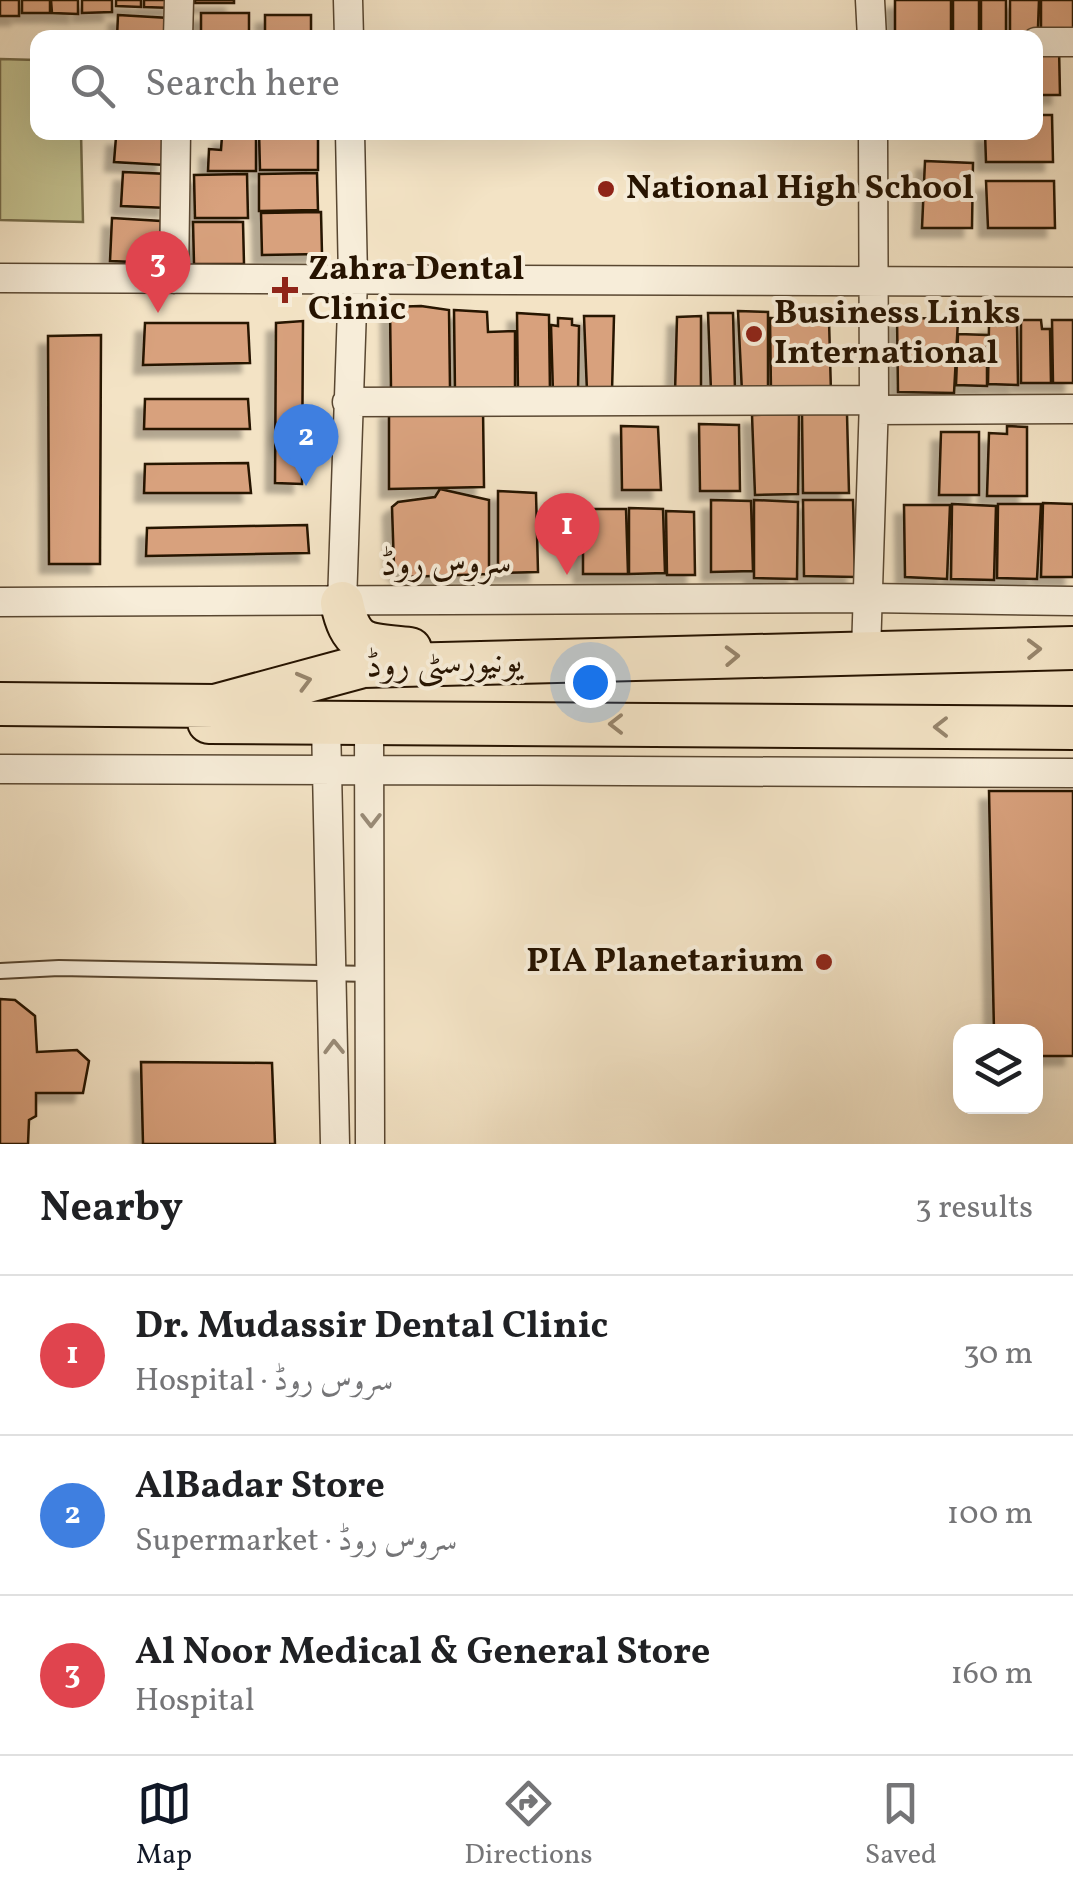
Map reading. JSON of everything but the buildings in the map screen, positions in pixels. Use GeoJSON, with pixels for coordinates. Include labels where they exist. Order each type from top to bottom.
{"type":"FeatureCollection","features":[{"type":"Feature","properties":{"kind":"main road"},"geometry":{"type":"LineString","coordinates":[[342,604],[348,631],[370,644],[525,662]]}},
{"type":"Feature","properties":{"kind":"main road","name":"یونیورسٹی روڈ"},"geometry":{"type":"LineString","coordinates":[[0,704],[215,706],[363,666],[1073,648]]}},
{"type":"Feature","properties":{"kind":"main road","name":"یونیورسٹی روڈ"},"geometry":{"type":"LineString","coordinates":[[0,721],[1073,728]]}},
{"type":"Feature","properties":{"kind":"street"},"geometry":{"type":"LineString","coordinates":[[178,30],[179,0]]}},
{"type":"Feature","properties":{"kind":"street"},"geometry":{"type":"LineString","coordinates":[[348,0],[349,30]]}},
{"type":"Feature","properties":{"kind":"street"},"geometry":{"type":"LineString","coordinates":[[870,0],[872,30]]}},
{"type":"Feature","properties":{"kind":"street"},"geometry":{"type":"LineString","coordinates":[[1043,42],[1073,42]]}},
{"type":"Feature","properties":{"kind":"street"},"geometry":{"type":"LineString","coordinates":[[174,279],[176,140]]}},
{"type":"Feature","properties":{"kind":"street"},"geometry":{"type":"LineString","coordinates":[[342,604],[353,279],[350,140]]}},
{"type":"Feature","properties":{"kind":"street"},"geometry":{"type":"LineString","coordinates":[[866,652],[874,405],[872,140]]}},
{"type":"Feature","properties":{"kind":"street"},"geometry":{"type":"LineString","coordinates":[[0,278],[1073,282]]}},
{"type":"Feature","properties":{"kind":"street"},"geometry":{"type":"LineString","coordinates":[[348,402],[1073,408]]}},
{"type":"Feature","properties":{"kind":"street","name":"سروس روڈ"},"geometry":{"type":"LineString","coordinates":[[0,602],[342,604],[868,598],[1073,602]]}},
{"type":"Feature","properties":{"kind":"street"},"geometry":{"type":"LineString","coordinates":[[326,722],[335,1144]]}},
{"type":"Feature","properties":{"kind":"street"},"geometry":{"type":"LineString","coordinates":[[370,722],[370,1144]]}},
{"type":"Feature","properties":{"kind":"street"},"geometry":{"type":"LineString","coordinates":[[822,770],[824,726]]}},
{"type":"Feature","properties":{"kind":"street"},"geometry":{"type":"LineString","coordinates":[[994,772],[996,727]]}},
{"type":"Feature","properties":{"kind":"street"},"geometry":{"type":"LineString","coordinates":[[0,769],[371,772],[627,767],[1073,773]]}},
{"type":"Feature","properties":{"kind":"lane"},"geometry":{"type":"LineString","coordinates":[[0,971],[59,968],[371,974]]}},
{"type":"Feature","properties":{"kind":"shaded area"},"geometry":{"type":"Polygon","coordinates":[[[0,59],[30,60],[30,140],[81,140],[83,222],[0,220],[0,59]]]}},
{"type":"Feature","properties":{"kind":"place","name":"National High School"},"geometry":{"type":"Point","coordinates":[606,189]}},
{"type":"Feature","properties":{"kind":"place","name":"Zahra Dental Clinic"},"geometry":{"type":"Point","coordinates":[285,290]}},
{"type":"Feature","properties":{"kind":"place","name":"Al Noor Medical & General Store"},"geometry":{"type":"Point","coordinates":[158,313]}},
{"type":"Feature","properties":{"kind":"place","name":"Business Links International"},"geometry":{"type":"Point","coordinates":[754,334]}},
{"type":"Feature","properties":{"kind":"place","name":"AlBadar Store"},"geometry":{"type":"Point","coordinates":[306,486]}},
{"type":"Feature","properties":{"kind":"place","name":"Dr. Mudassir Dental Clinic"},"geometry":{"type":"Point","coordinates":[567,575]}},
{"type":"Feature","properties":{"kind":"place","name":"PIA Planetarium"},"geometry":{"type":"Point","coordinates":[824,962]}}]}
